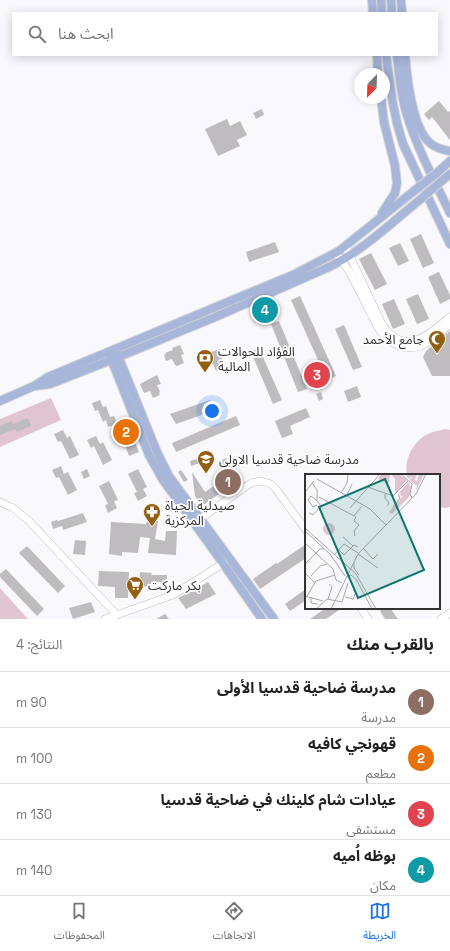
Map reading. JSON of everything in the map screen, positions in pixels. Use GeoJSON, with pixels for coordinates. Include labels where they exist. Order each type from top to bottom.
{"type":"FeatureCollection","features":[{"type":"Feature","properties":{"kind":"main road"},"geometry":{"type":"LineString","coordinates":[[372,0],[373,12]]}},
{"type":"Feature","properties":{"kind":"main road"},"geometry":{"type":"LineString","coordinates":[[381,0],[382,12]]}},
{"type":"Feature","properties":{"kind":"main road"},"geometry":{"type":"LineString","coordinates":[[391,0],[392,12]]}},
{"type":"Feature","properties":{"kind":"main road"},"geometry":{"type":"LineString","coordinates":[[401,0],[402,12]]}},
{"type":"Feature","properties":{"kind":"main road"},"geometry":{"type":"LineString","coordinates":[[377,56],[378,68]]}},
{"type":"Feature","properties":{"kind":"main road"},"geometry":{"type":"LineString","coordinates":[[386,56],[396,123],[403,144],[450,244]]}},
{"type":"Feature","properties":{"kind":"main road"},"geometry":{"type":"LineString","coordinates":[[397,56],[399,79],[407,114],[450,213]]}},
{"type":"Feature","properties":{"kind":"main road"},"geometry":{"type":"LineString","coordinates":[[405,56],[414,113],[424,137],[436,148],[450,151]]}},
{"type":"Feature","properties":{"kind":"main road"},"geometry":{"type":"LineString","coordinates":[[378,219],[395,193],[397,183],[395,166],[384,122],[382,104]]}},
{"type":"Feature","properties":{"kind":"main road"},"geometry":{"type":"LineString","coordinates":[[0,401],[34,386],[50,384],[98,360],[218,311],[336,253],[450,161]]}},
{"type":"Feature","properties":{"kind":"main road"},"geometry":{"type":"LineString","coordinates":[[218,311],[298,282],[342,261],[422,198],[447,176]]}},
{"type":"Feature","properties":{"kind":"main road"},"geometry":{"type":"LineString","coordinates":[[113,354],[149,455],[163,480],[197,520],[227,561],[274,619]]}},
{"type":"Feature","properties":{"kind":"main road"},"geometry":{"type":"LineString","coordinates":[[227,561],[262,619]]}},
{"type":"Feature","properties":{"kind":"street"},"geometry":{"type":"LineString","coordinates":[[345,246],[382,334],[389,341],[398,346],[407,348],[424,345],[450,324]]}},
{"type":"Feature","properties":{"kind":"street"},"geometry":{"type":"LineString","coordinates":[[336,253],[386,331],[399,340],[407,341],[422,339],[450,317]]}},
{"type":"Feature","properties":{"kind":"street"},"geometry":{"type":"LineString","coordinates":[[197,520],[251,483],[261,481],[271,484],[275,488],[305,529]]}},
{"type":"Feature","properties":{"kind":"street"},"geometry":{"type":"LineString","coordinates":[[0,502],[13,508],[28,520],[117,615]]}},
{"type":"Feature","properties":{"kind":"street"},"geometry":{"type":"LineString","coordinates":[[105,619],[173,595],[227,561]]}},
{"type":"Feature","properties":{"kind":"street"},"geometry":{"type":"LineString","coordinates":[[362,609],[368,619]]}},
{"type":"Feature","properties":{"kind":"street"},"geometry":{"type":"LineString","coordinates":[[440,619],[450,613]]}},
{"type":"Feature","properties":{"kind":"shaded area"},"geometry":{"type":"Polygon","coordinates":[[[51,398],[61,420],[0,447],[0,419],[51,398]]]}},
{"type":"Feature","properties":{"kind":"shaded area"},"geometry":{"type":"Polygon","coordinates":[[[446,429],[450,430],[450,507],[445,508],[440,507],[440,474],[407,474],[406,469],[411,450],[424,436],[446,429]]]}},
{"type":"Feature","properties":{"kind":"shaded area"},"geometry":{"type":"Polygon","coordinates":[[[0,588],[28,619],[0,619],[0,588]]]}},
{"type":"Feature","properties":{"kind":"building"},"geometry":{"type":"Polygon","coordinates":[[[439,101],[448,112],[450,111],[450,140],[432,117],[429,120],[424,114],[439,101]]]}},
{"type":"Feature","properties":{"kind":"building"},"geometry":{"type":"Polygon","coordinates":[[[262,109],[264,115],[256,119],[253,113],[262,109]]]}},
{"type":"Feature","properties":{"kind":"building"},"geometry":{"type":"Polygon","coordinates":[[[227,119],[230,126],[240,121],[247,135],[237,140],[240,146],[218,156],[205,129],[227,119]]]}},
{"type":"Feature","properties":{"kind":"building"},"geometry":{"type":"Polygon","coordinates":[[[421,234],[434,263],[423,268],[410,239],[421,234]]]}},
{"type":"Feature","properties":{"kind":"building"},"geometry":{"type":"Polygon","coordinates":[[[275,242],[279,252],[249,262],[246,252],[275,242]]]}},
{"type":"Feature","properties":{"kind":"building"},"geometry":{"type":"Polygon","coordinates":[[[400,243],[409,261],[398,266],[389,248],[400,243]]]}},
{"type":"Feature","properties":{"kind":"building"},"geometry":{"type":"Polygon","coordinates":[[[371,253],[387,284],[375,290],[359,259],[371,253]]]}},
{"type":"Feature","properties":{"kind":"building"},"geometry":{"type":"Polygon","coordinates":[[[439,272],[450,295],[450,299],[440,304],[428,277],[439,272]]]}},
{"type":"Feature","properties":{"kind":"building"},"geometry":{"type":"Polygon","coordinates":[[[418,294],[429,319],[417,324],[406,299],[418,294]]]}},
{"type":"Feature","properties":{"kind":"building"},"geometry":{"type":"Polygon","coordinates":[[[300,296],[336,376],[327,380],[291,300],[300,296]]]}},
{"type":"Feature","properties":{"kind":"building"},"geometry":{"type":"Polygon","coordinates":[[[394,299],[405,324],[393,329],[382,304],[394,299]]]}},
{"type":"Feature","properties":{"kind":"building"},"geometry":{"type":"Polygon","coordinates":[[[279,321],[307,389],[298,392],[271,324],[279,321]]]}},
{"type":"Feature","properties":{"kind":"building"},"geometry":{"type":"Polygon","coordinates":[[[344,325],[362,367],[353,370],[335,329],[344,325]]]}},
{"type":"Feature","properties":{"kind":"building","name":"جامع الأحمد"},"geometry":{"type":"Polygon","coordinates":[[[450,331],[450,376],[432,376],[423,357],[426,351],[450,331]]]}},
{"type":"Feature","properties":{"kind":"building"},"geometry":{"type":"Polygon","coordinates":[[[180,345],[184,354],[181,355],[184,363],[177,366],[172,359],[166,361],[164,355],[166,354],[165,353],[180,345]]]}},
{"type":"Feature","properties":{"kind":"building"},"geometry":{"type":"Polygon","coordinates":[[[259,348],[282,400],[273,404],[251,352],[259,348]]]}},
{"type":"Feature","properties":{"kind":"building"},"geometry":{"type":"Polygon","coordinates":[[[220,349],[223,358],[221,359],[223,368],[216,371],[212,362],[205,364],[203,359],[206,358],[205,354],[220,349]]]}},
{"type":"Feature","properties":{"kind":"building"},"geometry":{"type":"Polygon","coordinates":[[[157,375],[161,384],[157,385],[160,395],[153,398],[150,391],[144,393],[140,384],[157,375]]]}},
{"type":"Feature","properties":{"kind":"building"},"geometry":{"type":"Polygon","coordinates":[[[357,386],[361,397],[348,402],[344,391],[357,386]]]}},
{"type":"Feature","properties":{"kind":"building"},"geometry":{"type":"Polygon","coordinates":[[[321,392],[323,399],[319,401],[316,394],[321,392]]]}},
{"type":"Feature","properties":{"kind":"building"},"geometry":{"type":"Polygon","coordinates":[[[100,400],[103,407],[106,406],[110,417],[114,416],[117,424],[108,427],[106,420],[103,422],[98,410],[95,411],[92,403],[100,400]]]}},
{"type":"Feature","properties":{"kind":"building"},"geometry":{"type":"Polygon","coordinates":[[[210,400],[213,411],[176,424],[170,414],[210,400]]]}},
{"type":"Feature","properties":{"kind":"building"},"geometry":{"type":"Polygon","coordinates":[[[306,408],[310,417],[290,426],[293,434],[282,438],[275,421],[306,408]]]}},
{"type":"Feature","properties":{"kind":"building"},"geometry":{"type":"Polygon","coordinates":[[[236,416],[240,425],[176,452],[172,443],[236,416]]]}},
{"type":"Feature","properties":{"kind":"building"},"geometry":{"type":"Polygon","coordinates":[[[28,418],[31,426],[17,432],[15,429],[0,435],[0,425],[12,421],[13,424],[28,418]]]}},
{"type":"Feature","properties":{"kind":"building"},"geometry":{"type":"Polygon","coordinates":[[[129,428],[139,452],[129,456],[120,432],[129,428]]]}},
{"type":"Feature","properties":{"kind":"building"},"geometry":{"type":"Polygon","coordinates":[[[63,430],[67,438],[70,436],[79,455],[70,459],[61,441],[58,442],[54,434],[63,430]]]}},
{"type":"Feature","properties":{"kind":"building"},"geometry":{"type":"Polygon","coordinates":[[[96,436],[100,444],[103,442],[112,460],[103,465],[94,446],[91,448],[87,440],[96,436]]]}},
{"type":"Feature","properties":{"kind":"building"},"geometry":{"type":"Polygon","coordinates":[[[204,457],[205,461],[191,466],[190,461],[204,457]]]}},
{"type":"Feature","properties":{"kind":"building"},"geometry":{"type":"Polygon","coordinates":[[[225,458],[238,480],[202,506],[195,496],[192,472],[205,492],[227,477],[219,463],[225,458]]]}},
{"type":"Feature","properties":{"kind":"building"},"geometry":{"type":"Polygon","coordinates":[[[61,466],[64,474],[68,472],[77,490],[68,495],[59,477],[56,478],[52,470],[61,466]]]}},
{"type":"Feature","properties":{"kind":"building"},"geometry":{"type":"Polygon","coordinates":[[[87,469],[90,476],[84,479],[81,472],[87,469]]]}},
{"type":"Feature","properties":{"kind":"building"},"geometry":{"type":"Polygon","coordinates":[[[138,469],[147,487],[143,489],[147,496],[138,501],[134,493],[137,492],[128,474],[138,469]]]}},
{"type":"Feature","properties":{"kind":"building"},"geometry":{"type":"Polygon","coordinates":[[[181,470],[188,480],[184,482],[178,472],[181,470]]]}},
{"type":"Feature","properties":{"kind":"building"},"geometry":{"type":"Polygon","coordinates":[[[109,481],[118,500],[114,501],[117,508],[108,513],[105,505],[108,504],[99,486],[109,481]]]}},
{"type":"Feature","properties":{"kind":"building"},"geometry":{"type":"Polygon","coordinates":[[[83,513],[87,522],[63,530],[62,526],[53,529],[51,522],[83,513]]]}},
{"type":"Feature","properties":{"kind":"building"},"geometry":{"type":"Polygon","coordinates":[[[147,520],[158,521],[155,539],[165,541],[166,531],[177,531],[176,555],[148,553],[150,538],[140,537],[138,553],[122,552],[122,556],[109,554],[111,522],[146,524],[147,520]]]}},
{"type":"Feature","properties":{"kind":"building"},"geometry":{"type":"Polygon","coordinates":[[[75,540],[86,541],[85,555],[73,554],[75,540]]]}},
{"type":"Feature","properties":{"kind":"building"},"geometry":{"type":"Polygon","coordinates":[[[305,545],[305,559],[260,589],[253,579],[276,563],[277,564],[305,545]]]}},
{"type":"Feature","properties":{"kind":"building"},"geometry":{"type":"Polygon","coordinates":[[[27,546],[65,586],[58,593],[19,553],[27,546]]]}},
{"type":"Feature","properties":{"kind":"building"},"geometry":{"type":"Polygon","coordinates":[[[6,569],[44,609],[37,616],[0,577],[0,574],[6,569]]]}},
{"type":"Feature","properties":{"kind":"building"},"geometry":{"type":"Polygon","coordinates":[[[99,571],[129,572],[128,598],[115,598],[115,587],[98,586],[99,571]]]}},
{"type":"Feature","properties":{"kind":"building"},"geometry":{"type":"Polygon","coordinates":[[[140,572],[152,573],[151,575],[167,575],[167,582],[151,582],[151,587],[139,586],[140,572]]]}},
{"type":"Feature","properties":{"kind":"building"},"geometry":{"type":"Polygon","coordinates":[[[208,582],[216,594],[186,609],[178,598],[208,582]]]}},
{"type":"Feature","properties":{"kind":"building"},"geometry":{"type":"Polygon","coordinates":[[[305,590],[305,601],[290,611],[285,604],[305,590]]]}},
{"type":"Feature","properties":{"kind":"building"},"geometry":{"type":"Polygon","coordinates":[[[91,602],[95,612],[73,619],[69,608],[91,602]]]}},
{"type":"Feature","properties":{"kind":"building"},"geometry":{"type":"Polygon","coordinates":[[[325,609],[341,609],[326,619],[310,619],[325,609]]]}},
{"type":"Feature","properties":{"kind":"building"},"geometry":{"type":"Polygon","coordinates":[[[383,609],[391,609],[398,619],[385,619],[380,611],[383,609]]]}},
{"type":"Feature","properties":{"kind":"building"},"geometry":{"type":"Polygon","coordinates":[[[165,614],[169,619],[156,619],[165,614]]]}},
{"type":"Feature","properties":{"kind":"place","name":"بوظه اُميه"},"geometry":{"type":"Point","coordinates":[265,310]}},
{"type":"Feature","properties":{"kind":"place","name":"جامع الأحمد"},"geometry":{"type":"Point","coordinates":[437,354]}},
{"type":"Feature","properties":{"kind":"place","name":"الفؤاد للحوالات المالية"},"geometry":{"type":"Point","coordinates":[205,373]}},
{"type":"Feature","properties":{"kind":"place","name":"عيادات شام كلينك في ضاحية قدسيا"},"geometry":{"type":"Point","coordinates":[317,375]}},
{"type":"Feature","properties":{"kind":"place","name":"قهونجي كافيه"},"geometry":{"type":"Point","coordinates":[126,432]}},
{"type":"Feature","properties":{"kind":"place","name":"مدرسة ضاحية قدسيا الاولى"},"geometry":{"type":"Point","coordinates":[206,474]}},
{"type":"Feature","properties":{"kind":"place","name":"مدرسة ضاحية قدسيا الأولى"},"geometry":{"type":"Point","coordinates":[228,482]}},
{"type":"Feature","properties":{"kind":"place","name":"صيدلية الحياة المركزية"},"geometry":{"type":"Point","coordinates":[152,527]}},
{"type":"Feature","properties":{"kind":"place","name":"بكر ماركت"},"geometry":{"type":"Point","coordinates":[135,600]}}]}
